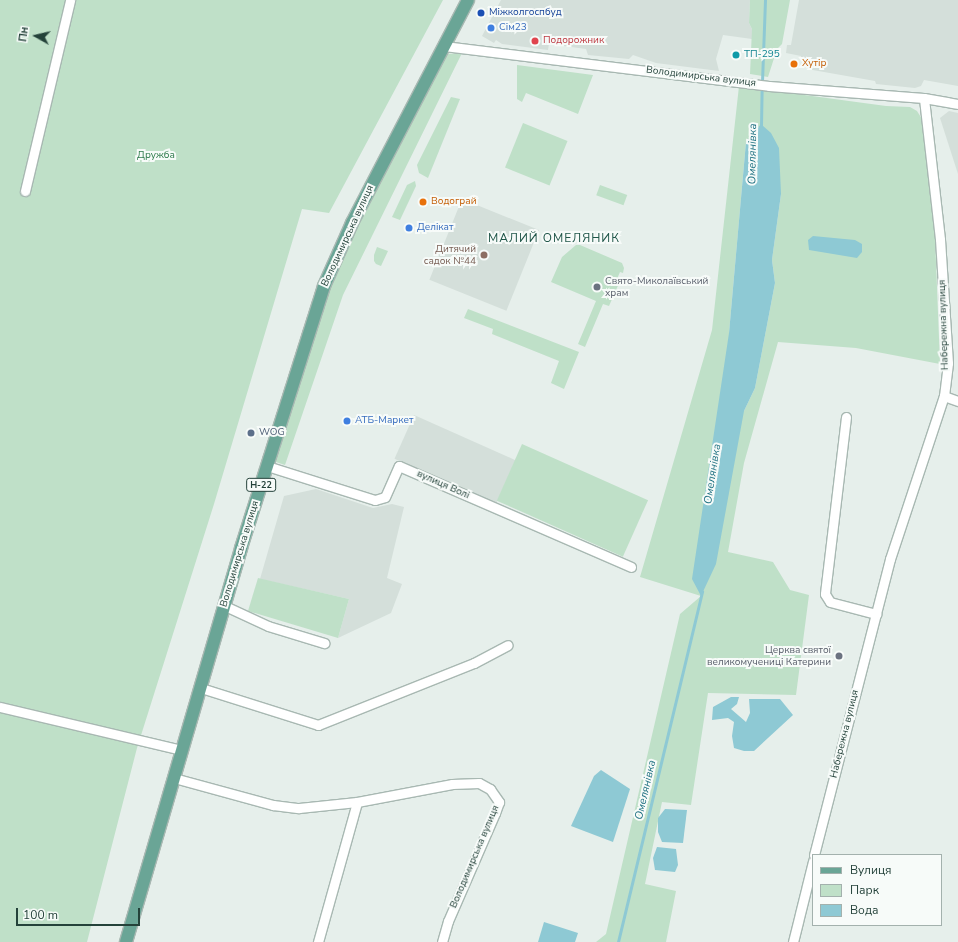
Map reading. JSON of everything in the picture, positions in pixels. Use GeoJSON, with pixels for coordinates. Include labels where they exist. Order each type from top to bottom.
{"type":"FeatureCollection","features":[{"type":"Feature","properties":{"kind":"main road","name":"Володимирська вулиця"},"geometry":{"type":"LineString","coordinates":[[126,942],[267,466],[324,286],[352,223],[468,0]]}},
{"type":"Feature","properties":{"kind":"street"},"geometry":{"type":"LineString","coordinates":[[25,191],[70,0]]}},
{"type":"Feature","properties":{"kind":"street","name":"Володимирська вулиця"},"geometry":{"type":"LineString","coordinates":[[444,46],[746,83],[924,98],[958,104]]}},
{"type":"Feature","properties":{"kind":"street","name":"Набережна вулиця"},"geometry":{"type":"LineString","coordinates":[[814,854],[890,559],[944,396],[948,363],[940,239],[924,98]]}},
{"type":"Feature","properties":{"kind":"street"},"geometry":{"type":"LineString","coordinates":[[944,396],[958,401]]}},
{"type":"Feature","properties":{"kind":"street"},"geometry":{"type":"LineString","coordinates":[[846,417],[825,594],[830,602],[876,614]]}},
{"type":"Feature","properties":{"kind":"street","name":"вулиця Волі"},"geometry":{"type":"LineString","coordinates":[[267,466],[375,500],[385,497],[399,466],[631,568]]}},
{"type":"Feature","properties":{"kind":"street"},"geometry":{"type":"LineString","coordinates":[[225,606],[268,626],[324,643]]}},
{"type":"Feature","properties":{"kind":"street"},"geometry":{"type":"LineString","coordinates":[[201,688],[318,725],[474,663],[508,645]]}},
{"type":"Feature","properties":{"kind":"street"},"geometry":{"type":"LineString","coordinates":[[0,706],[182,750]]}},
{"type":"Feature","properties":{"kind":"street","name":"Володимирська вулиця"},"geometry":{"type":"LineString","coordinates":[[174,778],[273,805],[299,808],[357,802],[452,784],[479,783],[490,789],[498,802],[448,921],[442,942]]}},
{"type":"Feature","properties":{"kind":"street"},"geometry":{"type":"LineString","coordinates":[[318,942],[357,802]]}},
{"type":"Feature","properties":{"kind":"street"},"geometry":{"type":"LineString","coordinates":[[793,942],[812,865]]}},
{"type":"Feature","properties":{"kind":"shaded area","name":"Міжколгоспбуд"},"geometry":{"type":"Polygon","coordinates":[[[501,0],[750,0],[749,23],[752,29],[752,39],[723,35],[716,59],[719,71],[656,63],[633,55],[629,59],[588,55],[586,49],[549,44],[548,50],[502,44],[496,40],[494,43],[482,36],[501,0]]]}},
{"type":"Feature","properties":{"kind":"shaded area"},"geometry":{"type":"Polygon","coordinates":[[[799,0],[958,0],[958,86],[924,80],[921,86],[915,88],[876,84],[875,81],[807,69],[808,61],[801,60],[801,56],[786,53],[787,45],[791,45],[799,0]]]}},
{"type":"Feature","properties":{"kind":"shaded area"},"geometry":{"type":"Polygon","coordinates":[[[949,111],[958,113],[958,174],[940,118],[949,111]]]}},
{"type":"Feature","properties":{"kind":"shaded area","name":"Дитячий садок №44"},"geometry":{"type":"Polygon","coordinates":[[[462,199],[539,230],[506,311],[429,280],[462,199]]]}},
{"type":"Feature","properties":{"kind":"shaded area"},"geometry":{"type":"Polygon","coordinates":[[[414,415],[515,460],[496,504],[394,459],[414,415]]]}},
{"type":"Feature","properties":{"kind":"shaded area"},"geometry":{"type":"Polygon","coordinates":[[[316,489],[373,508],[392,504],[404,507],[387,578],[402,584],[391,613],[338,638],[349,599],[260,579],[284,496],[316,489]]]}},
{"type":"Feature","properties":{"kind":"green space","name":"Дружба"},"geometry":{"type":"Polygon","coordinates":[[[0,0],[443,0],[329,213],[302,209],[214,504],[137,748],[87,942],[0,942],[0,0]]]}},
{"type":"Feature","properties":{"kind":"green space"},"geometry":{"type":"Polygon","coordinates":[[[750,0],[790,0],[782,44],[777,49],[768,77],[750,74],[752,29],[749,23],[750,0]]]}},
{"type":"Feature","properties":{"kind":"green space"},"geometry":{"type":"Polygon","coordinates":[[[462,53],[343,295],[285,465],[273,461],[329,287],[364,211],[447,54],[462,53]]]}},
{"type":"Feature","properties":{"kind":"green space"},"geometry":{"type":"Polygon","coordinates":[[[517,65],[593,75],[578,114],[526,93],[522,102],[517,99],[517,65]]]}},
{"type":"Feature","properties":{"kind":"green space"},"geometry":{"type":"Polygon","coordinates":[[[739,86],[886,106],[910,107],[917,111],[922,119],[935,236],[940,364],[856,348],[778,342],[744,463],[728,552],[773,562],[790,590],[809,595],[796,695],[708,693],[691,805],[662,802],[645,884],[676,891],[666,942],[596,942],[606,934],[680,614],[701,596],[640,577],[712,330],[739,86]],[[746,142],[729,333],[744,411],[755,388],[775,283],[772,260],[781,194],[746,142]]]}},
{"type":"Feature","properties":{"kind":"green space"},"geometry":{"type":"Polygon","coordinates":[[[451,97],[460,99],[428,178],[419,173],[417,165],[451,97]]]}},
{"type":"Feature","properties":{"kind":"green space"},"geometry":{"type":"Polygon","coordinates":[[[523,123],[568,141],[550,185],[505,168],[523,123]]]}},
{"type":"Feature","properties":{"kind":"green space"},"geometry":{"type":"Polygon","coordinates":[[[415,181],[416,186],[400,220],[392,217],[407,185],[415,181]]]}},
{"type":"Feature","properties":{"kind":"green space"},"geometry":{"type":"Polygon","coordinates":[[[600,185],[627,195],[623,205],[596,195],[600,185]]]}},
{"type":"Feature","properties":{"kind":"green space"},"geometry":{"type":"Polygon","coordinates":[[[576,245],[580,245],[622,263],[624,268],[623,273],[620,272],[617,279],[620,281],[609,306],[603,304],[585,347],[578,344],[596,301],[551,282],[562,257],[576,245]]]}},
{"type":"Feature","properties":{"kind":"green space"},"geometry":{"type":"Polygon","coordinates":[[[377,247],[388,251],[381,266],[376,264],[374,261],[374,255],[377,247]]]}},
{"type":"Feature","properties":{"kind":"green space"},"geometry":{"type":"Polygon","coordinates":[[[468,309],[579,352],[564,389],[551,383],[559,361],[492,334],[493,329],[464,318],[468,309]]]}},
{"type":"Feature","properties":{"kind":"green space"},"geometry":{"type":"Polygon","coordinates":[[[522,444],[648,500],[623,557],[497,501],[522,444]]]}},
{"type":"Feature","properties":{"kind":"green space"},"geometry":{"type":"Polygon","coordinates":[[[258,578],[349,599],[338,638],[248,611],[258,578]]]}},
{"type":"Feature","properties":{"kind":"water"},"geometry":{"type":"Polygon","coordinates":[[[761,124],[771,133],[779,148],[781,194],[772,260],[775,283],[755,388],[744,411],[716,564],[701,596],[692,579],[729,333],[746,142],[761,124]]]}},
{"type":"Feature","properties":{"kind":"water"},"geometry":{"type":"Polygon","coordinates":[[[813,236],[855,240],[862,244],[862,252],[857,258],[809,250],[808,240],[813,236]]]}},
{"type":"Feature","properties":{"kind":"water"},"geometry":{"type":"Polygon","coordinates":[[[731,697],[739,697],[737,704],[731,709],[746,722],[750,713],[749,699],[780,699],[793,715],[754,751],[744,751],[734,748],[732,736],[734,722],[728,718],[712,720],[713,707],[731,697]]]}},
{"type":"Feature","properties":{"kind":"water"},"geometry":{"type":"Polygon","coordinates":[[[601,770],[630,789],[613,842],[571,826],[594,776],[601,770]]]}},
{"type":"Feature","properties":{"kind":"water"},"geometry":{"type":"Polygon","coordinates":[[[665,809],[687,810],[683,843],[662,842],[658,832],[658,818],[665,809]]]}},
{"type":"Feature","properties":{"kind":"water"},"geometry":{"type":"Polygon","coordinates":[[[657,847],[676,849],[678,865],[675,872],[655,870],[653,858],[657,847]]]}},
{"type":"Feature","properties":{"kind":"water"},"geometry":{"type":"Polygon","coordinates":[[[544,922],[578,933],[575,942],[538,942],[544,922]]]}},
{"type":"Feature","properties":{"kind":"waterway","name":"Омелянівка"},"geometry":{"type":"LineString","coordinates":[[762,82],[765,0]]}},
{"type":"Feature","properties":{"kind":"waterway","name":"Омелянівка"},"geometry":{"type":"LineString","coordinates":[[761,126],[762,87]]}},
{"type":"Feature","properties":{"kind":"waterway","name":"Омелянівка"},"geometry":{"type":"LineString","coordinates":[[618,942],[702,592]]}},
{"type":"Feature","properties":{"kind":"place","name":"Міжколгоспбуд"},"geometry":{"type":"Point","coordinates":[481,13]}},
{"type":"Feature","properties":{"kind":"place","name":"Сім23"},"geometry":{"type":"Point","coordinates":[491,28]}},
{"type":"Feature","properties":{"kind":"place","name":"Подорожник"},"geometry":{"type":"Point","coordinates":[535,41]}},
{"type":"Feature","properties":{"kind":"place","name":"ТП-295"},"geometry":{"type":"Point","coordinates":[736,55]}},
{"type":"Feature","properties":{"kind":"place","name":"Хутір"},"geometry":{"type":"Point","coordinates":[794,64]}},
{"type":"Feature","properties":{"kind":"place","name":"Водограй"},"geometry":{"type":"Point","coordinates":[423,202]}},
{"type":"Feature","properties":{"kind":"place","name":"Делікат"},"geometry":{"type":"Point","coordinates":[409,228]}},
{"type":"Feature","properties":{"kind":"place","name":"Дитячий садок №44"},"geometry":{"type":"Point","coordinates":[484,255]}},
{"type":"Feature","properties":{"kind":"place","name":"Свято-Миколаївський храм"},"geometry":{"type":"Point","coordinates":[597,287]}},
{"type":"Feature","properties":{"kind":"place","name":"АТБ-Маркет"},"geometry":{"type":"Point","coordinates":[347,421]}},
{"type":"Feature","properties":{"kind":"place","name":"WOG"},"geometry":{"type":"Point","coordinates":[251,433]}},
{"type":"Feature","properties":{"kind":"place","name":"Церква святої великомучениці Катерини"},"geometry":{"type":"Point","coordinates":[839,656]}},
{"type":"Feature","properties":{"kind":"district","name":"МАЛИЙ ОМЕЛЯНИК"},"geometry":{"type":"Point","coordinates":[554,239]}}]}
